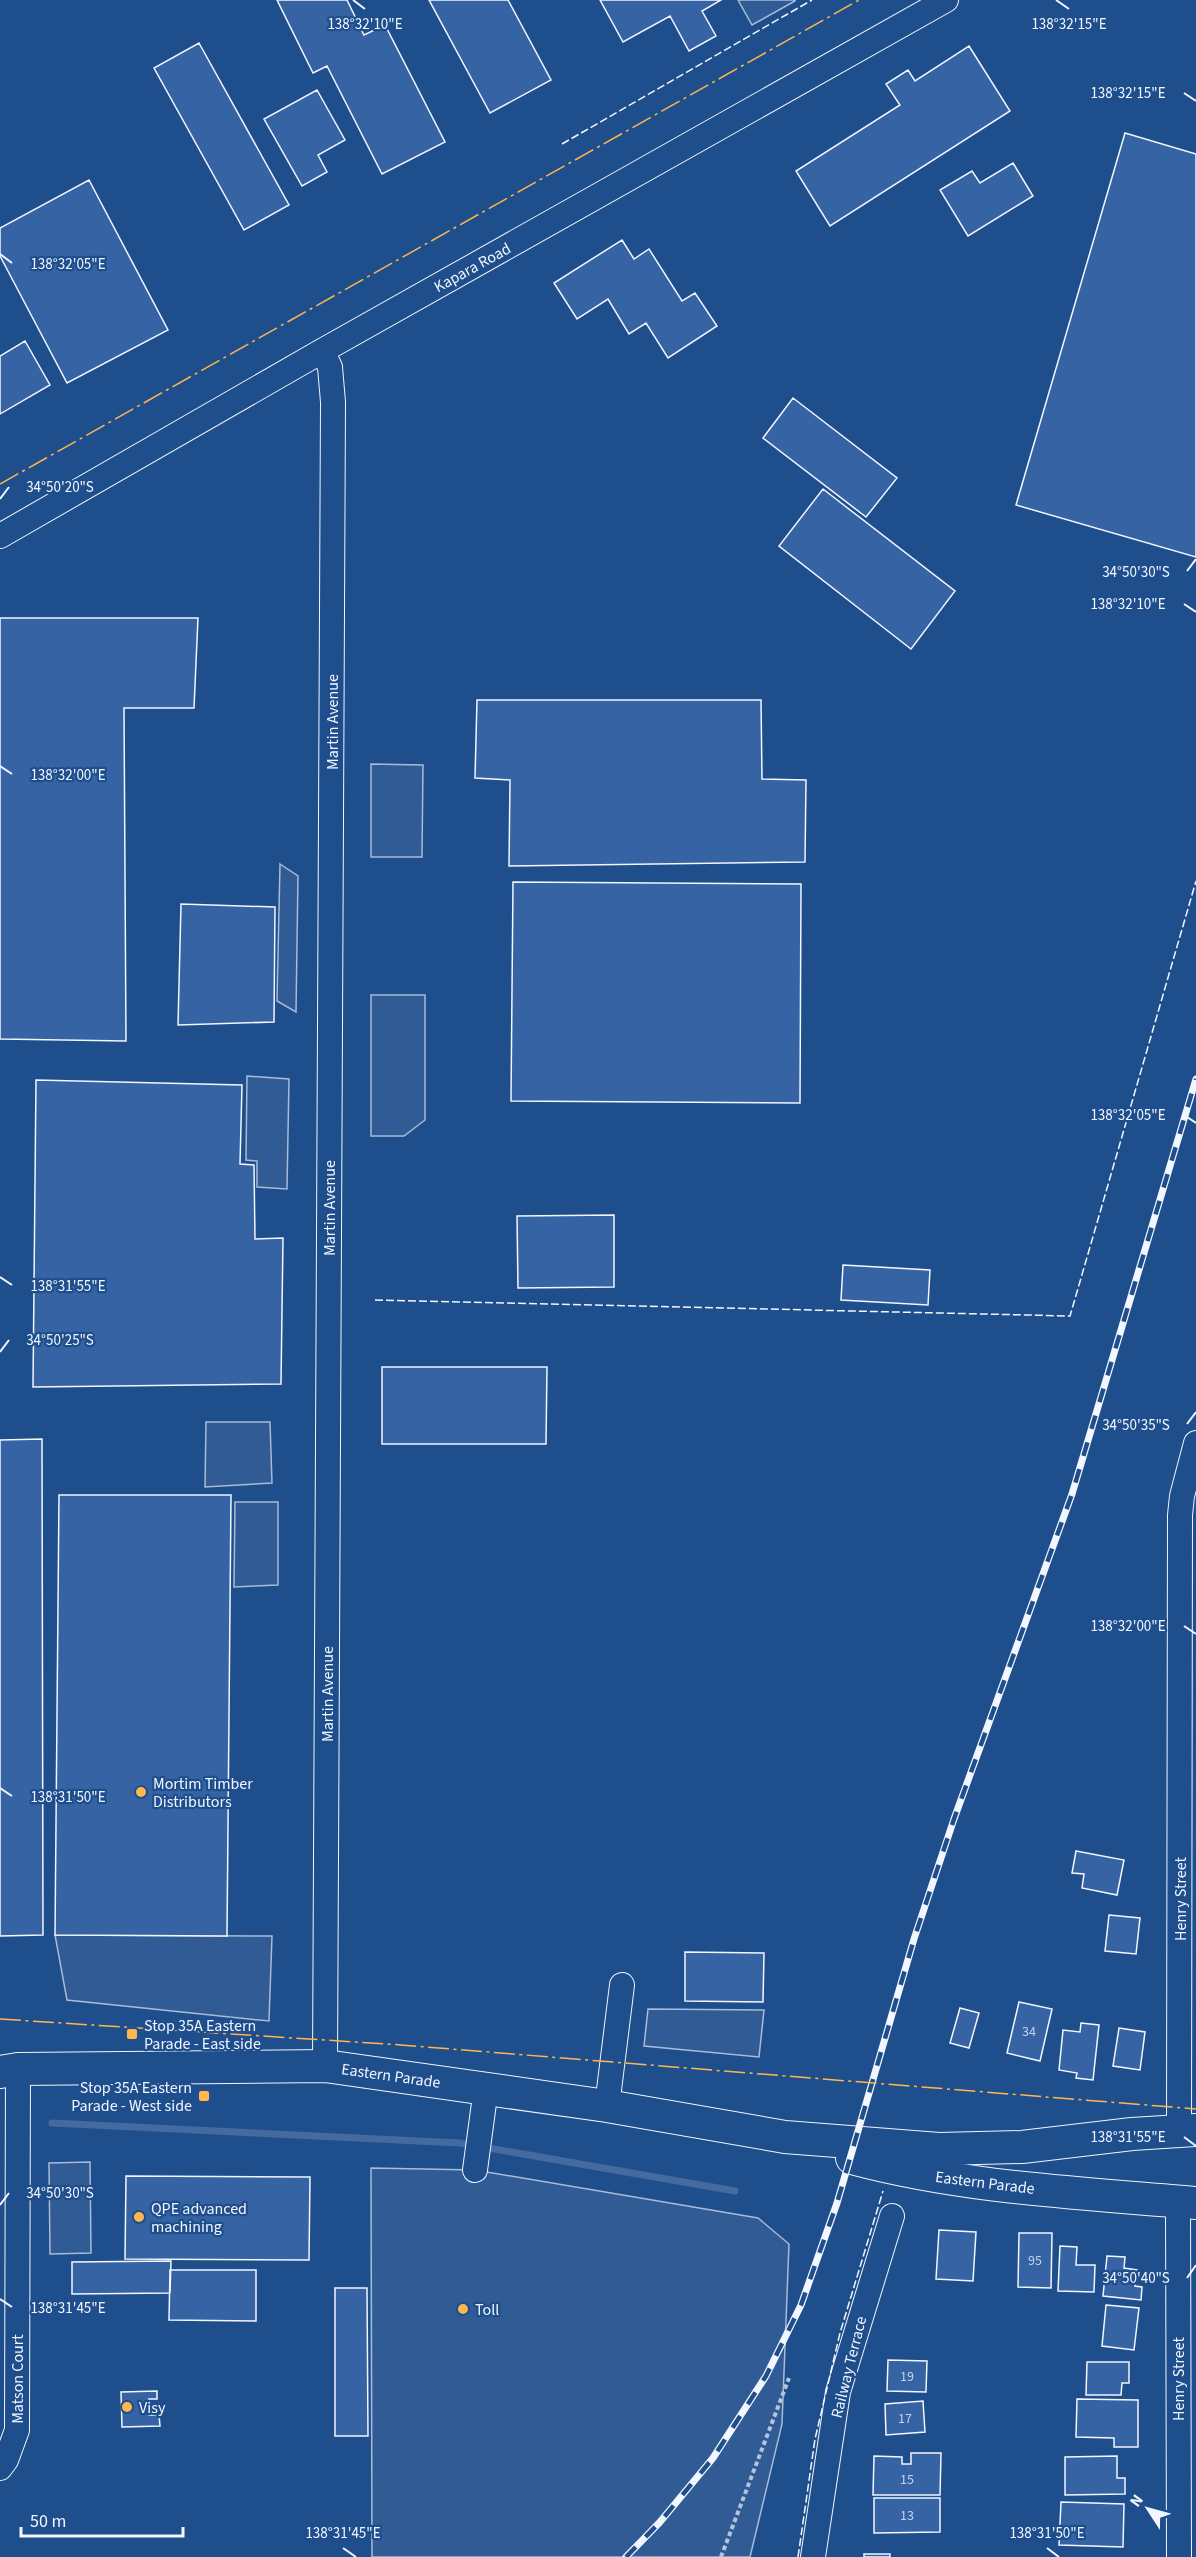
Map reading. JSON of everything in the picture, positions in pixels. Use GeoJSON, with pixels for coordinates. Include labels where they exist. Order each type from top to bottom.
{"type":"FeatureCollection","features":[{"type":"Feature","properties":{"kind":"main road","name":"Eastern Parade"},"geometry":{"type":"LineString","coordinates":[[9,2071],[325,2066],[607,2106],[778,2136],[939,2149],[1022,2147],[1188,2130]]}},
{"type":"Feature","properties":{"kind":"main road","name":"Eastern Parade"},"geometry":{"type":"LineString","coordinates":[[778,2136],[898,2169],[956,2180],[1187,2202]]}},
{"type":"Feature","properties":{"kind":"main road"},"geometry":{"type":"LineString","coordinates":[[1022,2147],[1021,2157],[1028,2168],[1095,2194]]}},
{"type":"Feature","properties":{"kind":"street","name":"Kapara Road"},"geometry":{"type":"LineString","coordinates":[[0,536],[322,351],[946,0]]}},
{"type":"Feature","properties":{"kind":"street","name":"Martin Avenue"},"geometry":{"type":"LineString","coordinates":[[322,351],[330,367],[333,402],[325,2066]]}},
{"type":"Feature","properties":{"kind":"street","name":"Henry Street"},"geometry":{"type":"LineString","coordinates":[[1188,2130],[1181,1776],[1181,1534],[1182,1496],[1196,1443]]}},
{"type":"Feature","properties":{"kind":"street"},"geometry":{"type":"LineString","coordinates":[[607,2106],[622,1985]]}},
{"type":"Feature","properties":{"kind":"street","name":"Matson Court"},"geometry":{"type":"LineString","coordinates":[[0,2468],[6,2460],[17,2430],[9,2071]]}},
{"type":"Feature","properties":{"kind":"street"},"geometry":{"type":"LineString","coordinates":[[475,2170],[480,2119],[486,2088]]}},
{"type":"Feature","properties":{"kind":"street","name":"Henry Street"},"geometry":{"type":"LineString","coordinates":[[1179,2557],[1187,2202]]}},
{"type":"Feature","properties":{"kind":"street","name":"Railway Terrace"},"geometry":{"type":"LineString","coordinates":[[813,2557],[838,2392],[892,2216]]}},
{"type":"Feature","properties":{"kind":"path"},"geometry":{"type":"LineString","coordinates":[[722,2557],[789,2378]]}},
{"type":"Feature","properties":{"kind":"shaded area"},"geometry":{"type":"Polygon","coordinates":[[[738,0],[795,0],[795,1],[752,25],[738,0]]]}},
{"type":"Feature","properties":{"kind":"shaded area"},"geometry":{"type":"Polygon","coordinates":[[[371,764],[423,765],[422,857],[371,857],[371,764]]]}},
{"type":"Feature","properties":{"kind":"shaded area"},"geometry":{"type":"Polygon","coordinates":[[[280,864],[298,876],[296,1012],[277,1001],[280,864]]]}},
{"type":"Feature","properties":{"kind":"shaded area"},"geometry":{"type":"Polygon","coordinates":[[[371,995],[425,995],[425,1120],[404,1136],[371,1136],[371,995]]]}},
{"type":"Feature","properties":{"kind":"shaded area"},"geometry":{"type":"Polygon","coordinates":[[[247,1076],[289,1079],[287,1189],[257,1187],[257,1161],[246,1160],[247,1076]]]}},
{"type":"Feature","properties":{"kind":"shaded area"},"geometry":{"type":"Polygon","coordinates":[[[206,1422],[270,1422],[272,1483],[205,1487],[206,1422]]]}},
{"type":"Feature","properties":{"kind":"shaded area"},"geometry":{"type":"Polygon","coordinates":[[[235,1502],[278,1502],[278,1585],[234,1587],[235,1502]]]}},
{"type":"Feature","properties":{"kind":"shaded area"},"geometry":{"type":"Polygon","coordinates":[[[55,1935],[272,1936],[269,2021],[67,2000],[55,1935]]]}},
{"type":"Feature","properties":{"kind":"shaded area"},"geometry":{"type":"Polygon","coordinates":[[[648,2009],[764,2010],[759,2057],[644,2046],[648,2009]]]}},
{"type":"Feature","properties":{"kind":"shaded area"},"geometry":{"type":"Polygon","coordinates":[[[90,2162],[91,2253],[50,2254],[49,2163],[90,2162]]]}},
{"type":"Feature","properties":{"kind":"shaded area"},"geometry":{"type":"Polygon","coordinates":[[[371,2168],[475,2170],[758,2218],[789,2244],[782,2424],[750,2557],[372,2557],[371,2168]]]}},
{"type":"Feature","properties":{"kind":"building"},"geometry":{"type":"Polygon","coordinates":[[[277,0],[347,0],[364,35],[385,25],[445,142],[382,174],[327,66],[313,73],[277,0]]]}},
{"type":"Feature","properties":{"kind":"building"},"geometry":{"type":"Polygon","coordinates":[[[429,0],[508,0],[551,80],[490,113],[429,0]]]}},
{"type":"Feature","properties":{"kind":"building"},"geometry":{"type":"Polygon","coordinates":[[[600,0],[721,0],[702,11],[716,36],[689,51],[670,16],[623,42],[600,0]]]}},
{"type":"Feature","properties":{"kind":"building"},"geometry":{"type":"Polygon","coordinates":[[[199,43],[289,205],[244,230],[154,68],[199,43]]]}},
{"type":"Feature","properties":{"kind":"building"},"geometry":{"type":"Polygon","coordinates":[[[969,46],[1010,111],[830,226],[796,171],[900,105],[886,84],[908,70],[915,81],[969,46]]]}},
{"type":"Feature","properties":{"kind":"building"},"geometry":{"type":"Polygon","coordinates":[[[317,90],[345,140],[318,155],[327,172],[302,186],[264,119],[317,90]]]}},
{"type":"Feature","properties":{"kind":"building"},"geometry":{"type":"Polygon","coordinates":[[[1125,133],[1196,154],[1196,557],[1016,505],[1125,133]]]}},
{"type":"Feature","properties":{"kind":"building"},"geometry":{"type":"Polygon","coordinates":[[[1013,163],[1033,196],[968,236],[940,190],[972,171],[980,183],[1013,163]]]}},
{"type":"Feature","properties":{"kind":"building"},"geometry":{"type":"Polygon","coordinates":[[[89,180],[168,330],[67,383],[0,256],[0,228],[89,180]]]}},
{"type":"Feature","properties":{"kind":"building"},"geometry":{"type":"Polygon","coordinates":[[[622,240],[634,259],[649,249],[682,301],[695,293],[717,326],[668,358],[646,323],[629,334],[608,299],[577,319],[554,283],[622,240]]]}},
{"type":"Feature","properties":{"kind":"building"},"geometry":{"type":"Polygon","coordinates":[[[25,341],[50,385],[0,414],[0,356],[25,341]]]}},
{"type":"Feature","properties":{"kind":"building"},"geometry":{"type":"Polygon","coordinates":[[[793,398],[897,478],[866,517],[763,438],[793,398]]]}},
{"type":"Feature","properties":{"kind":"building"},"geometry":{"type":"Polygon","coordinates":[[[823,489],[955,591],[911,649],[779,546],[823,489]]]}},
{"type":"Feature","properties":{"kind":"building"},"geometry":{"type":"Polygon","coordinates":[[[0,618],[198,618],[194,708],[124,708],[126,1041],[0,1039],[0,618]]]}},
{"type":"Feature","properties":{"kind":"building"},"geometry":{"type":"Polygon","coordinates":[[[477,700],[761,700],[762,779],[806,780],[805,862],[509,866],[510,780],[475,778],[477,700]]]}},
{"type":"Feature","properties":{"kind":"building"},"geometry":{"type":"Polygon","coordinates":[[[513,882],[801,884],[800,1103],[511,1101],[513,882]]]}},
{"type":"Feature","properties":{"kind":"building"},"geometry":{"type":"Polygon","coordinates":[[[181,904],[275,907],[274,1022],[178,1025],[181,904]]]}},
{"type":"Feature","properties":{"kind":"building"},"geometry":{"type":"Polygon","coordinates":[[[36,1080],[242,1085],[240,1164],[254,1165],[255,1239],[283,1238],[281,1384],[33,1387],[36,1080]]]}},
{"type":"Feature","properties":{"kind":"building"},"geometry":{"type":"Polygon","coordinates":[[[614,1215],[614,1287],[518,1288],[517,1216],[614,1215]]]}},
{"type":"Feature","properties":{"kind":"building"},"geometry":{"type":"Polygon","coordinates":[[[843,1265],[930,1270],[928,1305],[841,1300],[843,1265]]]}},
{"type":"Feature","properties":{"kind":"building"},"geometry":{"type":"Polygon","coordinates":[[[382,1367],[547,1367],[546,1444],[382,1444],[382,1367]]]}},
{"type":"Feature","properties":{"kind":"building"},"geometry":{"type":"Polygon","coordinates":[[[42,1439],[43,1935],[0,1936],[0,1440],[42,1439]]]}},
{"type":"Feature","properties":{"kind":"building"},"geometry":{"type":"Polygon","coordinates":[[[59,1495],[231,1495],[227,1936],[55,1935],[59,1495]]]}},
{"type":"Feature","properties":{"kind":"building"},"geometry":{"type":"Polygon","coordinates":[[[1076,1851],[1124,1860],[1117,1895],[1082,1888],[1084,1874],[1072,1873],[1076,1851]]]}},
{"type":"Feature","properties":{"kind":"building"},"geometry":{"type":"Polygon","coordinates":[[[1109,1915],[1140,1918],[1136,1954],[1105,1951],[1109,1915]]]}},
{"type":"Feature","properties":{"kind":"building"},"geometry":{"type":"Polygon","coordinates":[[[685,1952],[764,1953],[763,2002],[685,2001],[685,1952]]]}},
{"type":"Feature","properties":{"kind":"building"},"geometry":{"type":"Polygon","coordinates":[[[1019,2002],[1052,2009],[1040,2061],[1007,2053],[1019,2002]]]}},
{"type":"Feature","properties":{"kind":"building"},"geometry":{"type":"Polygon","coordinates":[[[960,2008],[979,2013],[969,2048],[950,2043],[960,2008]]]}},
{"type":"Feature","properties":{"kind":"building"},"geometry":{"type":"Polygon","coordinates":[[[1081,2023],[1099,2025],[1093,2080],[1076,2078],[1077,2073],[1059,2070],[1063,2030],[1080,2032],[1081,2023]]]}},
{"type":"Feature","properties":{"kind":"building"},"geometry":{"type":"Polygon","coordinates":[[[1119,2028],[1145,2032],[1140,2070],[1113,2066],[1119,2028]]]}},
{"type":"Feature","properties":{"kind":"building"},"geometry":{"type":"Polygon","coordinates":[[[126,2176],[310,2177],[309,2260],[125,2259],[126,2176]]]}},
{"type":"Feature","properties":{"kind":"building"},"geometry":{"type":"Polygon","coordinates":[[[939,2230],[976,2232],[973,2281],[936,2279],[939,2230]]]}},
{"type":"Feature","properties":{"kind":"building"},"geometry":{"type":"Polygon","coordinates":[[[1019,2233],[1052,2233],[1051,2288],[1018,2287],[1019,2233]]]}},
{"type":"Feature","properties":{"kind":"building"},"geometry":{"type":"Polygon","coordinates":[[[1060,2246],[1077,2247],[1076,2265],[1095,2265],[1094,2292],[1058,2291],[1060,2246]]]}},
{"type":"Feature","properties":{"kind":"building"},"geometry":{"type":"Polygon","coordinates":[[[1107,2256],[1125,2257],[1124,2268],[1137,2270],[1135,2286],[1142,2287],[1141,2300],[1103,2296],[1107,2256]]]}},
{"type":"Feature","properties":{"kind":"building"},"geometry":{"type":"Polygon","coordinates":[[[171,2261],[170,2293],[72,2294],[72,2262],[171,2261]]]}},
{"type":"Feature","properties":{"kind":"building"},"geometry":{"type":"Polygon","coordinates":[[[170,2270],[256,2270],[256,2321],[169,2320],[170,2270]]]}},
{"type":"Feature","properties":{"kind":"building"},"geometry":{"type":"Polygon","coordinates":[[[335,2288],[367,2288],[368,2436],[335,2436],[335,2288]]]}},
{"type":"Feature","properties":{"kind":"building"},"geometry":{"type":"Polygon","coordinates":[[[1106,2305],[1139,2308],[1134,2350],[1102,2346],[1106,2305]]]}},
{"type":"Feature","properties":{"kind":"building"},"geometry":{"type":"Polygon","coordinates":[[[888,2360],[927,2361],[926,2392],[887,2391],[888,2360]]]}},
{"type":"Feature","properties":{"kind":"building"},"geometry":{"type":"Polygon","coordinates":[[[1087,2362],[1129,2362],[1129,2383],[1122,2383],[1121,2395],[1086,2395],[1087,2362]]]}},
{"type":"Feature","properties":{"kind":"building"},"geometry":{"type":"Polygon","coordinates":[[[157,2391],[157,2399],[149,2399],[149,2415],[159,2415],[160,2426],[122,2427],[121,2392],[157,2391]]]}},
{"type":"Feature","properties":{"kind":"building"},"geometry":{"type":"Polygon","coordinates":[[[1077,2399],[1138,2400],[1138,2447],[1114,2447],[1114,2438],[1076,2437],[1077,2399]]]}},
{"type":"Feature","properties":{"kind":"building"},"geometry":{"type":"Polygon","coordinates":[[[923,2401],[925,2432],[886,2435],[885,2404],[923,2401]]]}},
{"type":"Feature","properties":{"kind":"building"},"geometry":{"type":"Polygon","coordinates":[[[911,2453],[941,2453],[940,2495],[873,2495],[874,2456],[902,2457],[902,2464],[911,2464],[911,2453]]]}},
{"type":"Feature","properties":{"kind":"building"},"geometry":{"type":"Polygon","coordinates":[[[1117,2456],[1117,2478],[1125,2478],[1125,2494],[1065,2495],[1065,2457],[1117,2456]]]}},
{"type":"Feature","properties":{"kind":"building"},"geometry":{"type":"Polygon","coordinates":[[[874,2498],[940,2498],[940,2532],[874,2533],[874,2498]]]}},
{"type":"Feature","properties":{"kind":"building"},"geometry":{"type":"Polygon","coordinates":[[[1061,2502],[1124,2504],[1123,2547],[1059,2545],[1061,2502]]]}},
{"type":"Feature","properties":{"kind":"building"},"geometry":{"type":"Polygon","coordinates":[[[864,2554],[890,2554],[890,2557],[864,2557],[864,2554]]]}},
{"type":"Feature","properties":{"kind":"waterway"},"geometry":{"type":"LineString","coordinates":[[52,2123],[460,2143],[735,2191]]}},
{"type":"Feature","properties":{"kind":"railway"},"geometry":{"type":"LineString","coordinates":[[626,2557],[660,2522],[713,2458],[766,2376],[801,2305],[837,2203],[914,1939],[954,1819],[1072,1494],[1196,1079]]}},
{"type":"Feature","properties":{"kind":"fence"},"geometry":{"type":"LineString","coordinates":[[562,144],[812,0]]}},
{"type":"Feature","properties":{"kind":"fence"},"geometry":{"type":"LineString","coordinates":[[375,1300],[1070,1316],[1196,881]]}},
{"type":"Feature","properties":{"kind":"fence"},"geometry":{"type":"LineString","coordinates":[[798,2557],[815,2439],[840,2333],[883,2191]]}},
{"type":"Feature","properties":{"kind":"power"},"geometry":{"type":"LineString","coordinates":[[0,484],[859,0]]}},
{"type":"Feature","properties":{"kind":"power"},"geometry":{"type":"LineString","coordinates":[[0,2019],[401,2045],[1196,2109]]}},
{"type":"Feature","properties":{"kind":"place","name":"Mortim Timber Distributors"},"geometry":{"type":"Point","coordinates":[141,1792]}},
{"type":"Feature","properties":{"kind":"place","name":"Stop 35A Eastern Parade - East side"},"geometry":{"type":"Point","coordinates":[132,2034]}},
{"type":"Feature","properties":{"kind":"place","name":"Stop 35A Eastern Parade - West side"},"geometry":{"type":"Point","coordinates":[204,2096]}},
{"type":"Feature","properties":{"kind":"place","name":"QPE advanced machining"},"geometry":{"type":"Point","coordinates":[139,2217]}},
{"type":"Feature","properties":{"kind":"place","name":"Toll"},"geometry":{"type":"Point","coordinates":[463,2309]}},
{"type":"Feature","properties":{"kind":"place","name":"Visy"},"geometry":{"type":"Point","coordinates":[127,2407]}}]}
